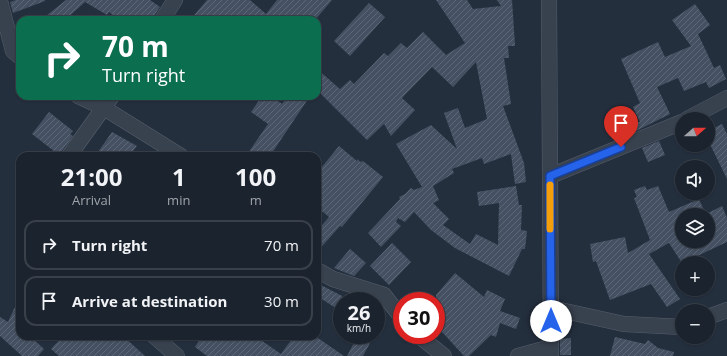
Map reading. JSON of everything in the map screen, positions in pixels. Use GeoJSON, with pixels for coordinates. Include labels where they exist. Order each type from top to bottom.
{"type":"FeatureCollection","features":[{"type":"Feature","properties":{"kind":"street"},"geometry":{"type":"LineString","coordinates":[[165,16],[175,0]]}},
{"type":"Feature","properties":{"kind":"street"},"geometry":{"type":"LineString","coordinates":[[518,356],[551,352],[549,0]]}},
{"type":"Feature","properties":{"kind":"street"},"geometry":{"type":"LineString","coordinates":[[0,1],[13,51],[16,54]]}},
{"type":"Feature","properties":{"kind":"street"},"geometry":{"type":"LineString","coordinates":[[700,112],[727,98]]}},
{"type":"Feature","properties":{"kind":"street"},"geometry":{"type":"LineString","coordinates":[[98,100],[108,102],[176,152]]}},
{"type":"Feature","properties":{"kind":"street"},"geometry":{"type":"LineString","coordinates":[[72,152],[108,102]]}},
{"type":"Feature","properties":{"kind":"street"},"geometry":{"type":"LineString","coordinates":[[550,176],[675,125]]}},
{"type":"Feature","properties":{"kind":"street"},"geometry":{"type":"LineString","coordinates":[[321,272],[334,279],[384,295],[393,306]]}},
{"type":"Feature","properties":{"kind":"street"},"geometry":{"type":"LineString","coordinates":[[551,308],[624,324],[675,327]]}},
{"type":"Feature","properties":{"kind":"street"},"geometry":{"type":"LineString","coordinates":[[715,314],[727,310]]}},
{"type":"Feature","properties":{"kind":"street"},"geometry":{"type":"LineString","coordinates":[[159,340],[177,356]]}},
{"type":"Feature","properties":{"kind":"street"},"geometry":{"type":"LineString","coordinates":[[429,344],[444,356]]}},
{"type":"Feature","properties":{"kind":"building"},"geometry":{"type":"Polygon","coordinates":[[[16,0],[45,1],[13,13],[10,2],[16,0]]]}},
{"type":"Feature","properties":{"kind":"building"},"geometry":{"type":"Polygon","coordinates":[[[66,0],[150,0],[160,7],[154,16],[114,16],[109,12],[107,15],[85,2],[69,16],[46,16],[66,0]]]}},
{"type":"Feature","properties":{"kind":"building"},"geometry":{"type":"Polygon","coordinates":[[[207,0],[250,0],[266,14],[277,0],[332,0],[318,16],[193,16],[207,0]]]}},
{"type":"Feature","properties":{"kind":"building"},"geometry":{"type":"Polygon","coordinates":[[[436,0],[467,0],[473,9],[501,6],[497,0],[512,0],[515,46],[508,46],[509,58],[504,58],[511,104],[503,106],[524,163],[526,182],[515,184],[511,154],[484,164],[482,158],[452,169],[454,173],[433,186],[439,200],[433,203],[449,219],[443,225],[470,244],[476,234],[498,245],[499,203],[479,206],[477,192],[516,186],[519,205],[522,205],[521,230],[527,231],[525,249],[522,249],[509,276],[455,248],[431,230],[414,212],[405,222],[398,218],[396,222],[401,226],[381,247],[368,233],[400,199],[399,197],[411,188],[414,190],[422,187],[396,144],[431,125],[457,149],[444,113],[458,108],[465,128],[487,119],[476,62],[453,87],[432,67],[402,98],[415,110],[391,136],[384,124],[367,140],[321,94],[321,72],[340,89],[350,80],[354,84],[384,53],[388,56],[401,43],[407,48],[423,32],[446,55],[465,43],[436,0]]]}},
{"type":"Feature","properties":{"kind":"building"},"geometry":{"type":"Polygon","coordinates":[[[369,3],[385,17],[350,56],[334,41],[369,3]]]}},
{"type":"Feature","properties":{"kind":"building"},"geometry":{"type":"Polygon","coordinates":[[[695,4],[710,25],[698,34],[714,68],[720,65],[726,79],[709,88],[706,82],[684,91],[678,78],[657,87],[670,114],[636,131],[632,122],[640,122],[633,107],[640,103],[621,59],[658,42],[665,57],[691,46],[672,20],[695,4]]]}},
{"type":"Feature","properties":{"kind":"building"},"geometry":{"type":"Polygon","coordinates":[[[259,100],[276,100],[282,104],[285,100],[307,100],[273,152],[249,152],[268,124],[251,112],[259,100]]]}},
{"type":"Feature","properties":{"kind":"building"},"geometry":{"type":"Polygon","coordinates":[[[49,112],[73,131],[70,134],[73,136],[61,152],[55,152],[32,134],[49,112]]]}},
{"type":"Feature","properties":{"kind":"building"},"geometry":{"type":"Polygon","coordinates":[[[722,124],[727,134],[727,179],[714,152],[715,128],[722,124]]]}},
{"type":"Feature","properties":{"kind":"building"},"geometry":{"type":"Polygon","coordinates":[[[112,132],[137,146],[132,152],[98,152],[112,132]]]}},
{"type":"Feature","properties":{"kind":"building"},"geometry":{"type":"Polygon","coordinates":[[[659,141],[665,155],[648,162],[642,148],[659,141]]]}},
{"type":"Feature","properties":{"kind":"building"},"geometry":{"type":"Polygon","coordinates":[[[339,146],[357,161],[358,159],[360,162],[363,161],[383,177],[342,227],[340,226],[321,247],[321,226],[329,217],[321,210],[321,168],[339,146]]]}},
{"type":"Feature","properties":{"kind":"building"},"geometry":{"type":"Polygon","coordinates":[[[645,186],[647,190],[658,186],[669,212],[675,209],[675,248],[714,248],[697,256],[677,256],[669,243],[649,254],[675,292],[675,296],[678,296],[680,299],[667,307],[651,284],[610,300],[596,261],[593,262],[590,244],[625,237],[628,253],[650,240],[634,198],[637,197],[634,190],[645,186]]]}},
{"type":"Feature","properties":{"kind":"building"},"geometry":{"type":"Polygon","coordinates":[[[697,200],[699,200],[703,208],[678,208],[697,200]]]}},
{"type":"Feature","properties":{"kind":"building"},"geometry":{"type":"Polygon","coordinates":[[[722,206],[727,218],[727,242],[715,248],[715,210],[722,206]]]}},
{"type":"Feature","properties":{"kind":"building"},"geometry":{"type":"Polygon","coordinates":[[[392,243],[411,262],[389,285],[370,266],[392,243]]]}},
{"type":"Feature","properties":{"kind":"building"},"geometry":{"type":"Polygon","coordinates":[[[350,249],[366,263],[354,276],[334,268],[350,249]]]}},
{"type":"Feature","properties":{"kind":"building"},"geometry":{"type":"Polygon","coordinates":[[[455,273],[484,297],[487,290],[505,299],[500,311],[520,318],[516,329],[500,323],[496,337],[491,335],[469,356],[464,356],[445,335],[445,292],[439,292],[455,273]]]}},
{"type":"Feature","properties":{"kind":"building"},"geometry":{"type":"Polygon","coordinates":[[[321,285],[334,292],[333,292],[333,306],[321,299],[321,285]]]}},
{"type":"Feature","properties":{"kind":"building"},"geometry":{"type":"Polygon","coordinates":[[[16,305],[16,340],[34,340],[44,349],[38,356],[22,356],[0,336],[0,317],[8,322],[16,305]]]}},
{"type":"Feature","properties":{"kind":"building"},"geometry":{"type":"Polygon","coordinates":[[[615,337],[645,344],[648,340],[658,348],[674,352],[673,356],[610,356],[615,337]]]}},
{"type":"Feature","properties":{"kind":"building"},"geometry":{"type":"Polygon","coordinates":[[[571,338],[571,355],[560,355],[560,339],[571,338]]]}},
{"type":"Feature","properties":{"kind":"building"},"geometry":{"type":"Polygon","coordinates":[[[59,340],[127,340],[145,356],[59,356],[51,349],[59,340]]]}},
{"type":"Feature","properties":{"kind":"building"},"geometry":{"type":"Polygon","coordinates":[[[199,340],[261,340],[281,354],[291,340],[321,340],[344,356],[207,356],[195,347],[199,340]]]}},
{"type":"Feature","properties":{"kind":"building"},"geometry":{"type":"Polygon","coordinates":[[[353,344],[369,344],[363,356],[347,356],[353,344]]]}},
{"type":"Feature","properties":{"kind":"slow traffic"},"geometry":{"type":"LineString","coordinates":[[550,185],[550,229]]}},
{"type":"Feature","properties":{"kind":"route"},"geometry":{"type":"LineString","coordinates":[[551,321],[550,176],[621,147]]}}]}
